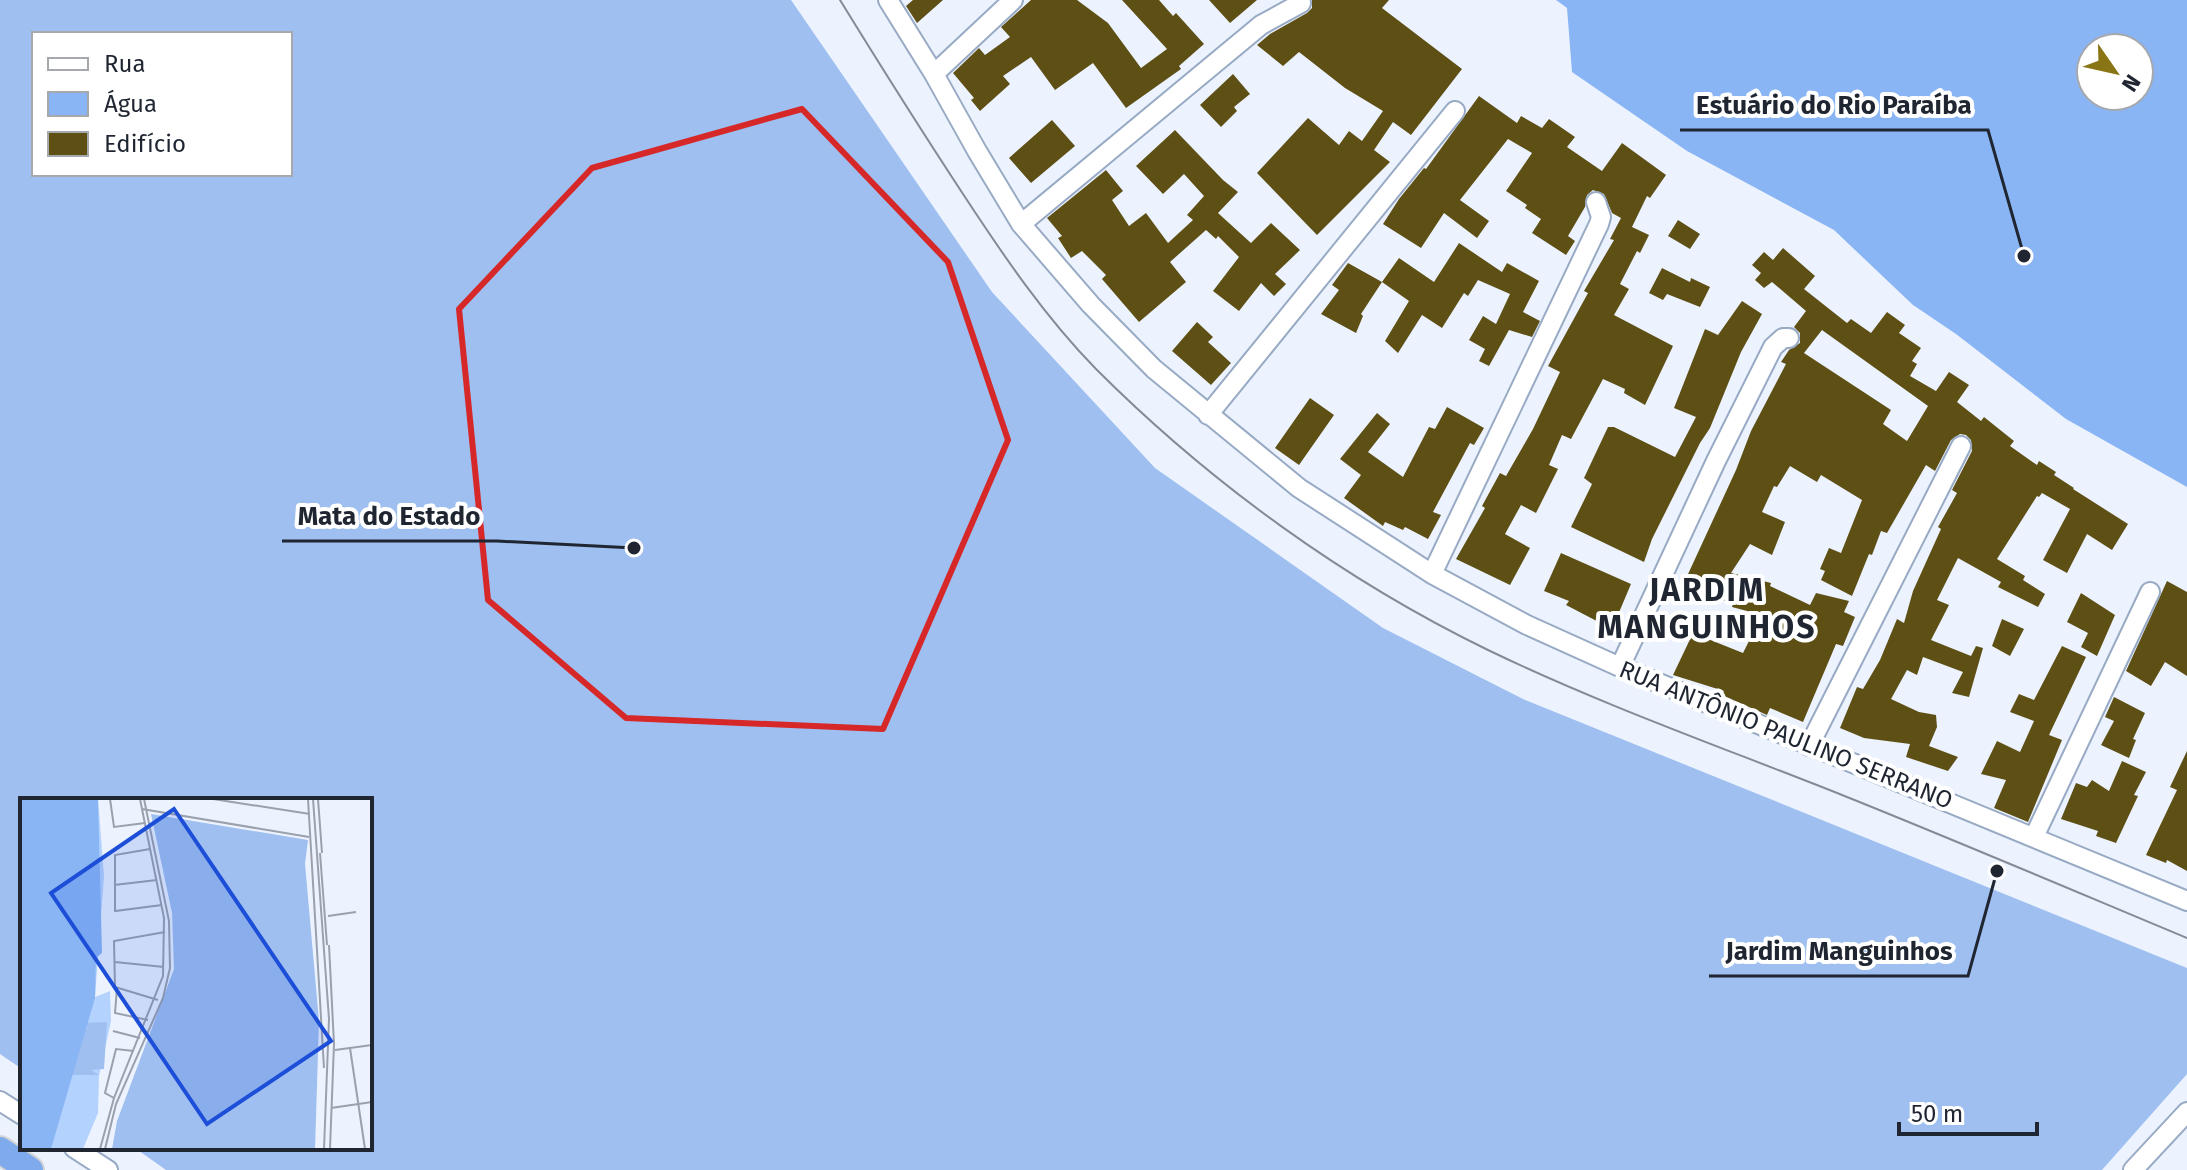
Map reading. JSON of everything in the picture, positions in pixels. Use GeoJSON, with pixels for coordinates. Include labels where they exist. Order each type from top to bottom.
{"type":"FeatureCollection","features":[{"type":"Feature","properties":{"kind":"highway"},"geometry":{"type":"LineString","coordinates":[[0,1150],[30,1170]]}},
{"type":"Feature","properties":{"kind":"street","name":"RUA ANTÔNIO PAULINO SERRANO"},"geometry":{"type":"LineString","coordinates":[[888,0],[1021,224],[1154,369],[1299,488],[1432,574],[1527,625],[1620,667],[2187,901]]}},
{"type":"Feature","properties":{"kind":"street"},"geometry":{"type":"LineString","coordinates":[[934,74],[1013,0]]}},
{"type":"Feature","properties":{"kind":"street"},"geometry":{"type":"LineString","coordinates":[[1021,224],[1261,25],[1301,3]]}},
{"type":"Feature","properties":{"kind":"street"},"geometry":{"type":"LineString","coordinates":[[1208,415],[1455,111]]}},
{"type":"Feature","properties":{"kind":"street"},"geometry":{"type":"LineString","coordinates":[[1432,574],[1599,224],[1601,217],[1596,202]]}},
{"type":"Feature","properties":{"kind":"street"},"geometry":{"type":"LineString","coordinates":[[1620,667],[1773,347],[1783,338],[1789,338]]}},
{"type":"Feature","properties":{"kind":"street"},"geometry":{"type":"LineString","coordinates":[[1809,746],[1961,446]]}},
{"type":"Feature","properties":{"kind":"street"},"geometry":{"type":"LineString","coordinates":[[2034,837],[2150,592]]}},
{"type":"Feature","properties":{"kind":"street"},"geometry":{"type":"LineString","coordinates":[[0,1101],[20,1114]]}},
{"type":"Feature","properties":{"kind":"street"},"geometry":{"type":"LineString","coordinates":[[2133,1170],[2187,1112]]}},
{"type":"Feature","properties":{"kind":"street"},"geometry":{"type":"LineString","coordinates":[[77,1150],[108,1170]]}},
{"type":"Feature","properties":{"kind":"highlighted area"},"geometry":{"type":"Polygon","coordinates":[[[802,109],[948,262],[1008,440],[883,729],[626,718],[488,600],[459,309],[592,168],[802,109]]]}},
{"type":"Feature","properties":{"kind":"shaded area"},"geometry":{"type":"Polygon","coordinates":[[[0,0],[791,0],[992,292],[1155,468],[1383,628],[1523,699],[2187,968],[2187,1074],[2102,1170],[166,1170],[138,1150],[372,1150],[372,798],[20,798],[20,1068],[0,1054],[0,0]]]}},
{"type":"Feature","properties":{"kind":"water"},"geometry":{"type":"Polygon","coordinates":[[[1556,0],[2187,0],[2187,487],[2066,419],[1956,334],[1913,305],[1834,230],[1687,151],[1572,72],[1567,8],[1556,0]]]}},
{"type":"Feature","properties":{"kind":"building"},"geometry":{"type":"Polygon","coordinates":[[[913,0],[943,0],[917,23],[906,6],[913,0]]]}},
{"type":"Feature","properties":{"kind":"building"},"geometry":{"type":"Polygon","coordinates":[[[1031,0],[1077,0],[1108,23],[1141,68],[1167,49],[1122,0],[1159,0],[1173,16],[1176,13],[1204,44],[1179,66],[1181,69],[1126,108],[1093,63],[1055,90],[1031,57],[1003,76],[1010,84],[980,111],[971,100],[974,98],[953,73],[979,48],[985,55],[1010,37],[1001,27],[1031,0]]]}},
{"type":"Feature","properties":{"kind":"building"},"geometry":{"type":"Polygon","coordinates":[[[1209,0],[1257,0],[1230,23],[1209,0]]]}},
{"type":"Feature","properties":{"kind":"building"},"geometry":{"type":"Polygon","coordinates":[[[1312,0],[1389,0],[1382,8],[1462,69],[1411,135],[1393,122],[1374,150],[1390,162],[1317,235],[1257,173],[1308,118],[1339,145],[1349,131],[1362,141],[1383,111],[1345,88],[1299,52],[1283,66],[1257,45],[1307,13],[1312,8],[1312,0]]]}},
{"type":"Feature","properties":{"kind":"building"},"geometry":{"type":"Polygon","coordinates":[[[1233,74],[1250,94],[1234,107],[1237,111],[1221,127],[1200,105],[1233,74]]]}},
{"type":"Feature","properties":{"kind":"building"},"geometry":{"type":"Polygon","coordinates":[[[1479,96],[1517,123],[1521,116],[1542,128],[1549,119],[1575,137],[1567,147],[1602,171],[1622,143],[1666,175],[1650,198],[1647,196],[1632,227],[1649,235],[1620,284],[1629,289],[1614,315],[1673,346],[1645,405],[1624,393],[1625,389],[1603,379],[1571,439],[1562,435],[1549,465],[1558,469],[1536,513],[1521,505],[1505,534],[1530,548],[1510,585],[1456,559],[1485,508],[1482,506],[1500,473],[1506,476],[1533,429],[1560,372],[1548,366],[1588,293],[1584,291],[1614,240],[1610,239],[1621,218],[1612,213],[1604,194],[1593,190],[1587,195],[1585,207],[1568,236],[1575,241],[1566,255],[1532,233],[1541,219],[1506,191],[1532,153],[1508,139],[1460,200],[1489,221],[1477,238],[1444,213],[1421,248],[1383,224],[1479,96]]]}},
{"type":"Feature","properties":{"kind":"building"},"geometry":{"type":"Polygon","coordinates":[[[1052,120],[1075,146],[1031,183],[1009,158],[1052,120]]]}},
{"type":"Feature","properties":{"kind":"building"},"geometry":{"type":"Polygon","coordinates":[[[1175,130],[1238,192],[1218,213],[1251,243],[1271,223],[1300,250],[1275,274],[1286,284],[1274,296],[1261,283],[1239,311],[1213,291],[1239,257],[1218,236],[1216,239],[1206,230],[1170,262],[1186,282],[1139,322],[1102,279],[1106,275],[1082,251],[1071,258],[1058,238],[1062,236],[1047,218],[1106,170],[1123,191],[1112,200],[1129,226],[1146,213],[1168,243],[1193,220],[1187,215],[1204,196],[1184,174],[1163,194],[1136,166],[1175,130]]]}},
{"type":"Feature","properties":{"kind":"building"},"geometry":{"type":"Polygon","coordinates":[[[1678,220],[1700,234],[1690,249],[1668,236],[1678,220]]]}},
{"type":"Feature","properties":{"kind":"building"},"geometry":{"type":"Polygon","coordinates":[[[1459,243],[1502,272],[1507,263],[1539,281],[1523,312],[1540,321],[1532,337],[1509,330],[1489,366],[1479,361],[1485,349],[1469,340],[1483,316],[1496,324],[1510,294],[1478,280],[1468,296],[1464,293],[1442,328],[1422,315],[1398,353],[1385,341],[1409,301],[1382,282],[1399,258],[1434,282],[1459,243]]]}},
{"type":"Feature","properties":{"kind":"building"},"geometry":{"type":"Polygon","coordinates":[[[1783,248],[1815,276],[1804,289],[1847,323],[1851,319],[1871,333],[1887,312],[1905,325],[1899,333],[1921,348],[1912,361],[1917,364],[1910,376],[1936,391],[1949,372],[1969,385],[1957,402],[1981,421],[1984,417],[2014,441],[2010,446],[2037,465],[2039,461],[2056,472],[2054,475],[2073,489],[2128,524],[2112,550],[2087,534],[2067,573],[2043,560],[2070,509],[2042,493],[2037,496],[1997,559],[2025,576],[2023,580],[2045,594],[2038,607],[1998,587],[2001,582],[1958,558],[1937,600],[1949,605],[1931,640],[1971,656],[1976,646],[1983,648],[1969,697],[1952,693],[1963,672],[1923,657],[1917,675],[1907,670],[1891,699],[1919,712],[1936,715],[1937,727],[1929,746],[1958,757],[1948,771],[1906,757],[1910,744],[1864,738],[1840,728],[1857,687],[1863,689],[1880,660],[1897,619],[1904,623],[1913,591],[1941,529],[1938,527],[1957,493],[1952,490],[1972,451],[1971,440],[1966,435],[1960,434],[1951,440],[1935,471],[1926,465],[1887,533],[1881,531],[1852,596],[1821,580],[1825,571],[1820,569],[1829,548],[1841,553],[1862,500],[1821,475],[1817,482],[1790,466],[1777,487],[1774,486],[1762,512],[1785,522],[1772,555],[1750,544],[1731,573],[1771,583],[1770,586],[1810,605],[1816,593],[1849,601],[1844,612],[1855,617],[1843,646],[1836,644],[1803,722],[1770,708],[1767,715],[1722,695],[1724,691],[1673,675],[1693,633],[1743,653],[1762,615],[1732,607],[1733,604],[1683,585],[1751,431],[1786,364],[1781,362],[1789,350],[1800,343],[1800,333],[1794,327],[1806,311],[1772,282],[1764,288],[1755,280],[1761,273],[1752,265],[1764,252],[1773,260],[1783,248]],[[1822,330],[1804,353],[1891,410],[1883,424],[1907,441],[1928,406],[1822,330]]]}},
{"type":"Feature","properties":{"kind":"building"},"geometry":{"type":"Polygon","coordinates":[[[1348,263],[1382,282],[1361,314],[1363,316],[1356,333],[1321,314],[1339,290],[1332,285],[1348,263]]]}},
{"type":"Feature","properties":{"kind":"building"},"geometry":{"type":"Polygon","coordinates":[[[1662,268],[1690,282],[1691,278],[1710,287],[1700,307],[1667,294],[1663,300],[1649,293],[1662,268]]]}},
{"type":"Feature","properties":{"kind":"building"},"geometry":{"type":"Polygon","coordinates":[[[1742,301],[1762,314],[1741,352],[1710,428],[1652,539],[1644,562],[1571,527],[1592,484],[1584,478],[1608,427],[1614,427],[1675,457],[1696,417],[1674,408],[1705,329],[1718,335],[1742,301]]]}},
{"type":"Feature","properties":{"kind":"building"},"geometry":{"type":"Polygon","coordinates":[[[1197,322],[1213,337],[1208,342],[1231,363],[1211,385],[1172,351],[1197,322]]]}},
{"type":"Feature","properties":{"kind":"building"},"geometry":{"type":"Polygon","coordinates":[[[1310,398],[1334,415],[1299,465],[1275,448],[1310,398]]]}},
{"type":"Feature","properties":{"kind":"building"},"geometry":{"type":"Polygon","coordinates":[[[1447,407],[1484,428],[1474,445],[1470,443],[1433,512],[1441,515],[1428,539],[1405,527],[1403,530],[1385,522],[1383,526],[1344,498],[1361,475],[1340,459],[1377,413],[1390,424],[1368,452],[1403,477],[1429,427],[1435,429],[1447,407]]]}},
{"type":"Feature","properties":{"kind":"building"},"geometry":{"type":"Polygon","coordinates":[[[1561,553],[1631,584],[1612,629],[1566,605],[1569,601],[1544,591],[1561,553]]]}},
{"type":"Feature","properties":{"kind":"building"},"geometry":{"type":"Polygon","coordinates":[[[2167,581],[2187,592],[2187,676],[2165,662],[2151,686],[2126,671],[2167,581]]]}},
{"type":"Feature","properties":{"kind":"building"},"geometry":{"type":"Polygon","coordinates":[[[2081,593],[2115,615],[2097,656],[2081,647],[2088,633],[2067,622],[2081,593]]]}},
{"type":"Feature","properties":{"kind":"building"},"geometry":{"type":"Polygon","coordinates":[[[2002,619],[2024,629],[2010,656],[1992,646],[2002,619]]]}},
{"type":"Feature","properties":{"kind":"building"},"geometry":{"type":"Polygon","coordinates":[[[2062,646],[2086,657],[2049,735],[2062,740],[2028,822],[1994,808],[2006,780],[1981,774],[1997,741],[2020,752],[2034,721],[2010,712],[2019,694],[2034,700],[2062,646]]]}},
{"type":"Feature","properties":{"kind":"building"},"geometry":{"type":"Polygon","coordinates":[[[2114,697],[2145,713],[2133,739],[2136,740],[2129,758],[2101,745],[2114,721],[2105,717],[2114,697]]]}},
{"type":"Feature","properties":{"kind":"building"},"geometry":{"type":"Polygon","coordinates":[[[2187,751],[2187,871],[2167,860],[2166,863],[2146,855],[2177,790],[2170,787],[2187,751]]]}},
{"type":"Feature","properties":{"kind":"building"},"geometry":{"type":"Polygon","coordinates":[[[2122,761],[2146,772],[2116,843],[2096,836],[2098,831],[2061,819],[2076,783],[2087,787],[2092,780],[2109,791],[2122,761]]]}},
{"type":"Feature","properties":{"kind":"tram line"},"geometry":{"type":"LineString","coordinates":[[840,0],[978,217],[1059,328],[1139,411],[1280,526],[1330,560],[1434,622],[1531,670],[1619,708],[1885,812],[2187,938]]}},
{"type":"Feature","properties":{"kind":"place","name":"Estuário do Rio Paraíba"},"geometry":{"type":"Point","coordinates":[2024,256]}},
{"type":"Feature","properties":{"kind":"place","name":"Mata do Estado"},"geometry":{"type":"Point","coordinates":[634,548]}},
{"type":"Feature","properties":{"kind":"place","name":"Jardim Manguinhos"},"geometry":{"type":"Point","coordinates":[1997,871]}},
{"type":"Feature","properties":{"kind":"district","name":"JARDIM MANGUINHOS"},"geometry":{"type":"Point","coordinates":[1707,608]}}]}
